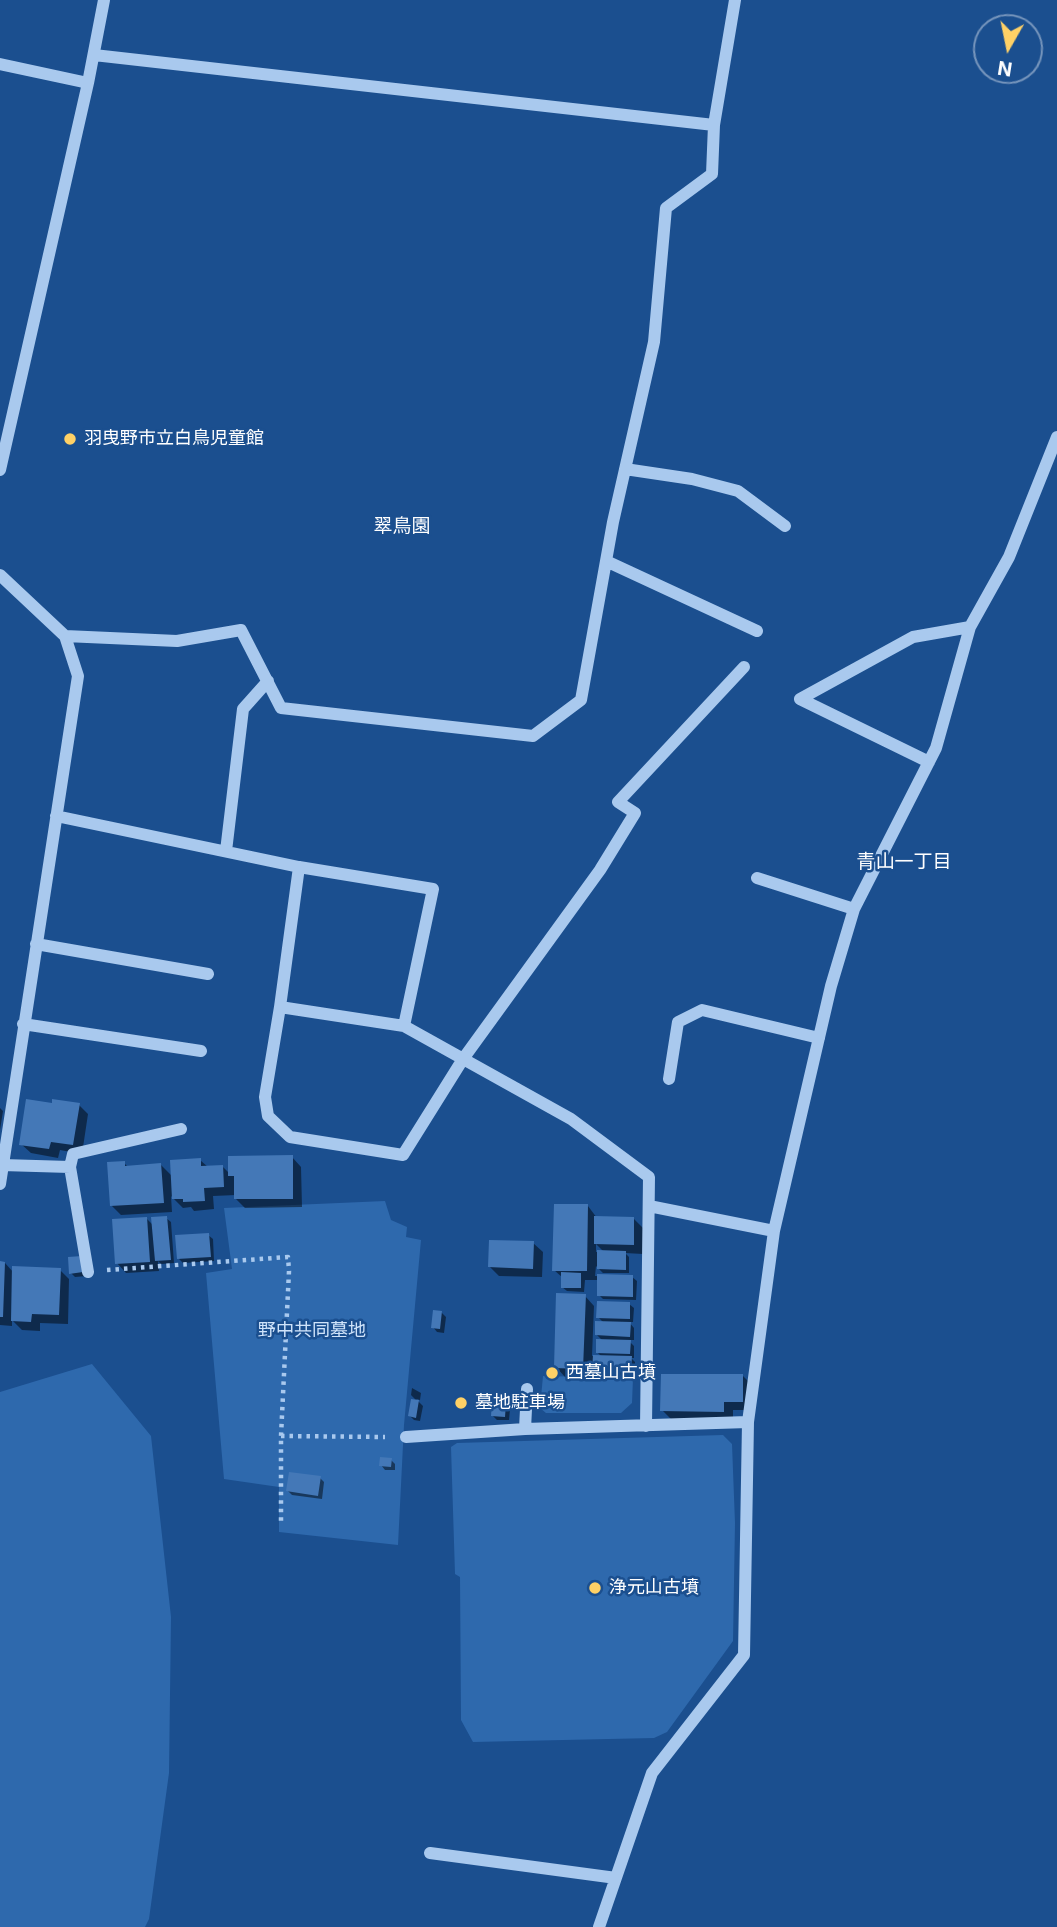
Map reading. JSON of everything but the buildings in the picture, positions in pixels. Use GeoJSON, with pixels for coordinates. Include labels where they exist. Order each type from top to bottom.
{"type":"FeatureCollection","features":[{"type":"Feature","properties":{"kind":"street"},"geometry":{"type":"LineString","coordinates":[[0,470],[88,83],[104,0]]}},
{"type":"Feature","properties":{"kind":"street"},"geometry":{"type":"LineString","coordinates":[[65,636],[177,641],[241,630],[281,708],[533,736],[581,700],[606,561],[654,342],[666,208],[712,174],[715,125],[734,0]]}},
{"type":"Feature","properties":{"kind":"street"},"geometry":{"type":"LineString","coordinates":[[94,55],[715,125]]}},
{"type":"Feature","properties":{"kind":"street"},"geometry":{"type":"LineString","coordinates":[[0,64],[88,83]]}},
{"type":"Feature","properties":{"kind":"street"},"geometry":{"type":"LineString","coordinates":[[599,1927],[652,1773],[744,1655],[748,1422],[774,1231],[831,986],[854,909],[936,748],[970,627],[1009,558],[1057,437]]}},
{"type":"Feature","properties":{"kind":"street"},"geometry":{"type":"LineString","coordinates":[[625,468],[692,479],[737,491],[785,526]]}},
{"type":"Feature","properties":{"kind":"street"},"geometry":{"type":"LineString","coordinates":[[606,561],[757,631]]}},
{"type":"Feature","properties":{"kind":"street"},"geometry":{"type":"LineString","coordinates":[[0,575],[65,636],[78,676],[23,1024],[7,1084],[0,1184]]}},
{"type":"Feature","properties":{"kind":"street"},"geometry":{"type":"LineString","coordinates":[[929,762],[800,699],[913,636],[970,627]]}},
{"type":"Feature","properties":{"kind":"street"},"geometry":{"type":"LineString","coordinates":[[299,867],[265,1097],[268,1116],[290,1137],[403,1155],[463,1059],[600,870],[635,813],[618,802],[744,667]]}},
{"type":"Feature","properties":{"kind":"street"},"geometry":{"type":"LineString","coordinates":[[226,851],[243,709],[268,681]]}},
{"type":"Feature","properties":{"kind":"street"},"geometry":{"type":"LineString","coordinates":[[56,816],[299,867],[433,889],[404,1026]]}},
{"type":"Feature","properties":{"kind":"street"},"geometry":{"type":"LineString","coordinates":[[757,878],[854,909]]}},
{"type":"Feature","properties":{"kind":"street"},"geometry":{"type":"LineString","coordinates":[[36,944],[208,975]]}},
{"type":"Feature","properties":{"kind":"street"},"geometry":{"type":"LineString","coordinates":[[280,1007],[404,1026],[571,1119],[649,1177],[646,1426]]}},
{"type":"Feature","properties":{"kind":"street"},"geometry":{"type":"LineString","coordinates":[[668,1079],[678,1022],[702,1010],[818,1038]]}},
{"type":"Feature","properties":{"kind":"street"},"geometry":{"type":"LineString","coordinates":[[23,1024],[201,1051]]}},
{"type":"Feature","properties":{"kind":"street"},"geometry":{"type":"LineString","coordinates":[[88,1272],[70,1167],[73,1154],[181,1129]]}},
{"type":"Feature","properties":{"kind":"street"},"geometry":{"type":"LineString","coordinates":[[2,1165],[70,1167]]}},
{"type":"Feature","properties":{"kind":"street"},"geometry":{"type":"LineString","coordinates":[[649,1206],[774,1231]]}},
{"type":"Feature","properties":{"kind":"street"},"geometry":{"type":"LineString","coordinates":[[525,1429],[527,1390]]}},
{"type":"Feature","properties":{"kind":"street"},"geometry":{"type":"LineString","coordinates":[[406,1437],[525,1429],[748,1422]]}},
{"type":"Feature","properties":{"kind":"street"},"geometry":{"type":"LineString","coordinates":[[430,1853],[616,1878]]}},
{"type":"Feature","properties":{"kind":"path"},"geometry":{"type":"LineString","coordinates":[[88,1272],[288,1257],[281,1436],[281,1522]]}},
{"type":"Feature","properties":{"kind":"path"},"geometry":{"type":"LineString","coordinates":[[281,1436],[406,1437]]}},
{"type":"Feature","properties":{"kind":"green space","name":"野中共同墓地"},"geometry":{"type":"Polygon","coordinates":[[[385,1201],[391,1220],[407,1227],[406,1237],[421,1240],[404,1425],[398,1545],[279,1532],[279,1487],[224,1479],[206,1273],[232,1269],[224,1208],[385,1201]]]}},
{"type":"Feature","properties":{"kind":"green space"},"geometry":{"type":"Polygon","coordinates":[[[92,1364],[151,1436],[171,1617],[169,1773],[149,1919],[145,1927],[0,1927],[0,1392],[92,1364]]]}},
{"type":"Feature","properties":{"kind":"green space"},"geometry":{"type":"Polygon","coordinates":[[[543,1376],[633,1378],[632,1403],[621,1413],[546,1413],[540,1408],[543,1376]]]}},
{"type":"Feature","properties":{"kind":"green space"},"geometry":{"type":"Polygon","coordinates":[[[723,1435],[732,1444],[735,1523],[733,1641],[667,1732],[654,1738],[473,1742],[461,1720],[460,1577],[455,1574],[451,1447],[457,1443],[723,1435]]]}},
{"type":"Feature","properties":{"kind":"place","name":"羽曳野市立白鳥児童館"},"geometry":{"type":"Point","coordinates":[70,439]}},
{"type":"Feature","properties":{"kind":"place","name":"西墓山古墳"},"geometry":{"type":"Point","coordinates":[552,1373]}},
{"type":"Feature","properties":{"kind":"place","name":"墓地駐車場"},"geometry":{"type":"Point","coordinates":[461,1403]}},
{"type":"Feature","properties":{"kind":"place","name":"浄元山古墳"},"geometry":{"type":"Point","coordinates":[595,1588]}},
{"type":"Feature","properties":{"kind":"district","name":"翠鳥園"},"geometry":{"type":"Point","coordinates":[402,526]}},
{"type":"Feature","properties":{"kind":"district","name":"青山一丁目"},"geometry":{"type":"Point","coordinates":[904,862]}}]}
